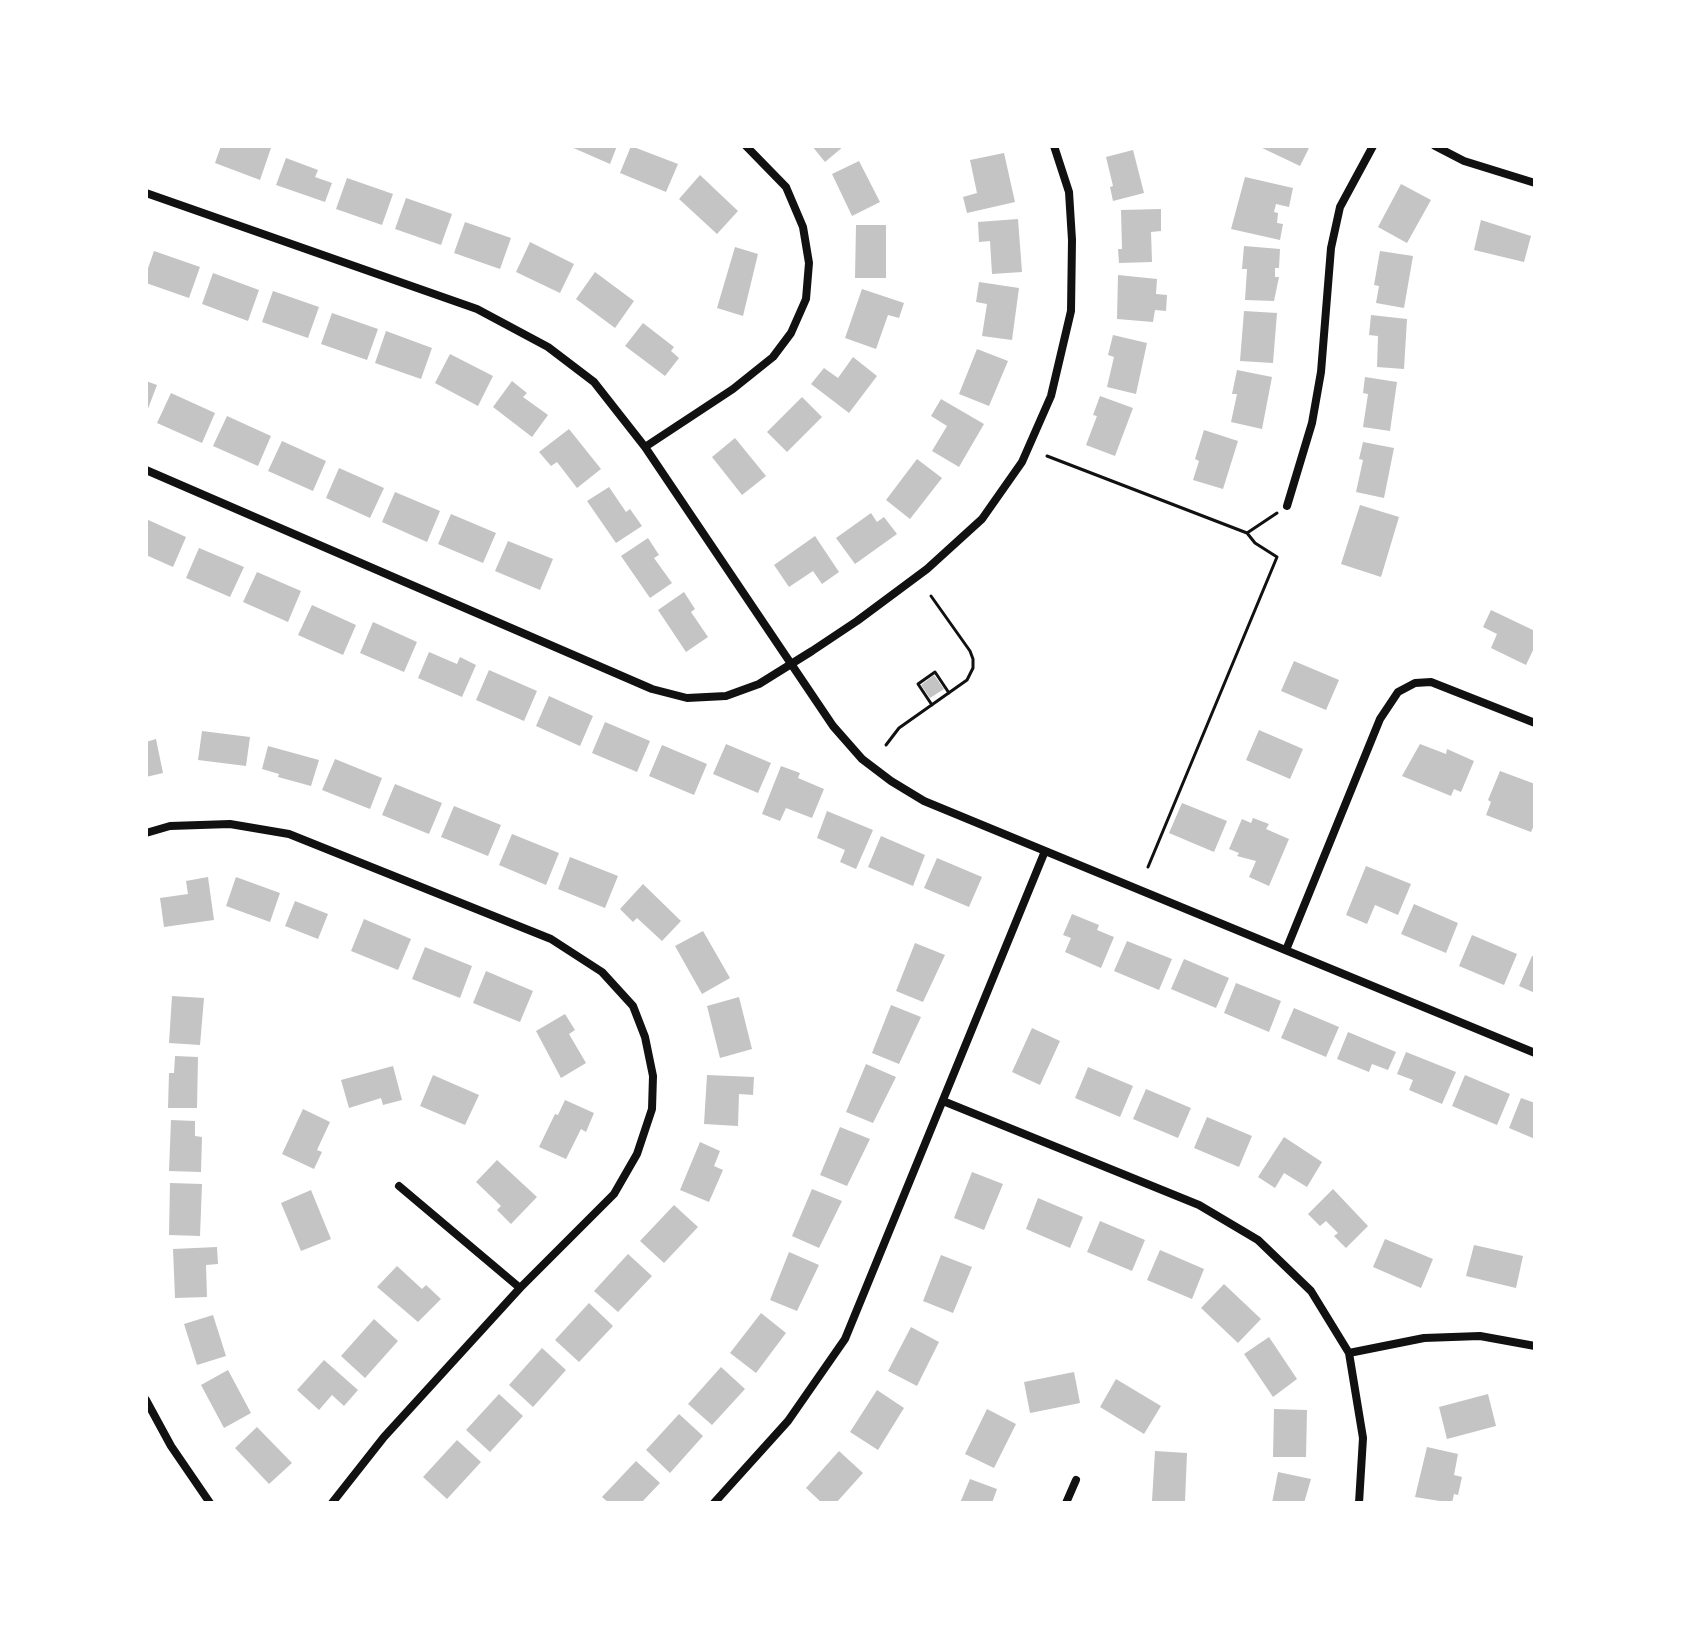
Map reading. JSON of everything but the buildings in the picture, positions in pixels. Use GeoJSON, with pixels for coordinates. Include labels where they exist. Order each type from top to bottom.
{"type":"FeatureCollection","features":[{"type":"Feature","properties":{"kind":"street"},"geometry":{"type":"LineString","coordinates":[[645,447],[733,389],[773,357],[791,333],[806,299],[809,263],[803,227],[786,187],[746,146]]}},
{"type":"Feature","properties":{"kind":"street"},"geometry":{"type":"LineString","coordinates":[[146,470],[652,689],[687,698],[726,696],[759,684],[790,665],[857,621],[927,569],[982,519],[1022,462],[1051,396],[1071,311],[1069,192],[1054,146]]}},
{"type":"Feature","properties":{"kind":"street"},"geometry":{"type":"LineString","coordinates":[[1287,506],[1312,423],[1321,372],[1331,248],[1340,207],[1373,146]]}},
{"type":"Feature","properties":{"kind":"street"},"geometry":{"type":"LineString","coordinates":[[1435,146],[1464,161],[1535,183]]}},
{"type":"Feature","properties":{"kind":"street"},"geometry":{"type":"LineString","coordinates":[[146,193],[477,309],[548,347],[594,382],[645,447],[833,726],[862,759],[891,781],[924,801],[1535,1053]]}},
{"type":"Feature","properties":{"kind":"street"},"geometry":{"type":"LineString","coordinates":[[1286,950],[1380,719],[1398,692],[1415,683],[1431,682],[1535,723]]}},
{"type":"Feature","properties":{"kind":"street"},"geometry":{"type":"LineString","coordinates":[[146,833],[170,826],[230,824],[289,834],[551,939],[602,972],[633,1006],[645,1037],[653,1076],[652,1109],[637,1154],[614,1194],[520,1288],[384,1437],[332,1503]]}},
{"type":"Feature","properties":{"kind":"street"},"geometry":{"type":"LineString","coordinates":[[714,1503],[788,1421],[845,1339],[1045,851]]}},
{"type":"Feature","properties":{"kind":"street"},"geometry":{"type":"LineString","coordinates":[[943,1101],[1199,1205],[1258,1240],[1311,1291],[1349,1353],[1363,1438],[1359,1503]]}},
{"type":"Feature","properties":{"kind":"street"},"geometry":{"type":"LineString","coordinates":[[399,1186],[520,1288]]}},
{"type":"Feature","properties":{"kind":"street"},"geometry":{"type":"LineString","coordinates":[[1349,1353],[1424,1338],[1480,1336],[1535,1346]]}},
{"type":"Feature","properties":{"kind":"street"},"geometry":{"type":"LineString","coordinates":[[146,1400],[171,1446],[210,1503]]}},
{"type":"Feature","properties":{"kind":"street"},"geometry":{"type":"LineString","coordinates":[[1066,1503],[1076,1480]]}},
{"type":"Feature","properties":{"kind":"path"},"geometry":{"type":"LineString","coordinates":[[1047,456],[1247,533],[1255,543],[1277,557],[1148,867]]}},
{"type":"Feature","properties":{"kind":"path"},"geometry":{"type":"LineString","coordinates":[[1247,533],[1287,506]]}},
{"type":"Feature","properties":{"kind":"path"},"geometry":{"type":"LineString","coordinates":[[886,745],[899,728],[967,680],[973,668],[973,659],[931,596]]}},
{"type":"Feature","properties":{"kind":"path"},"geometry":{"type":"LineString","coordinates":[[932,705],[918,684],[935,672],[949,693]]}}]}
